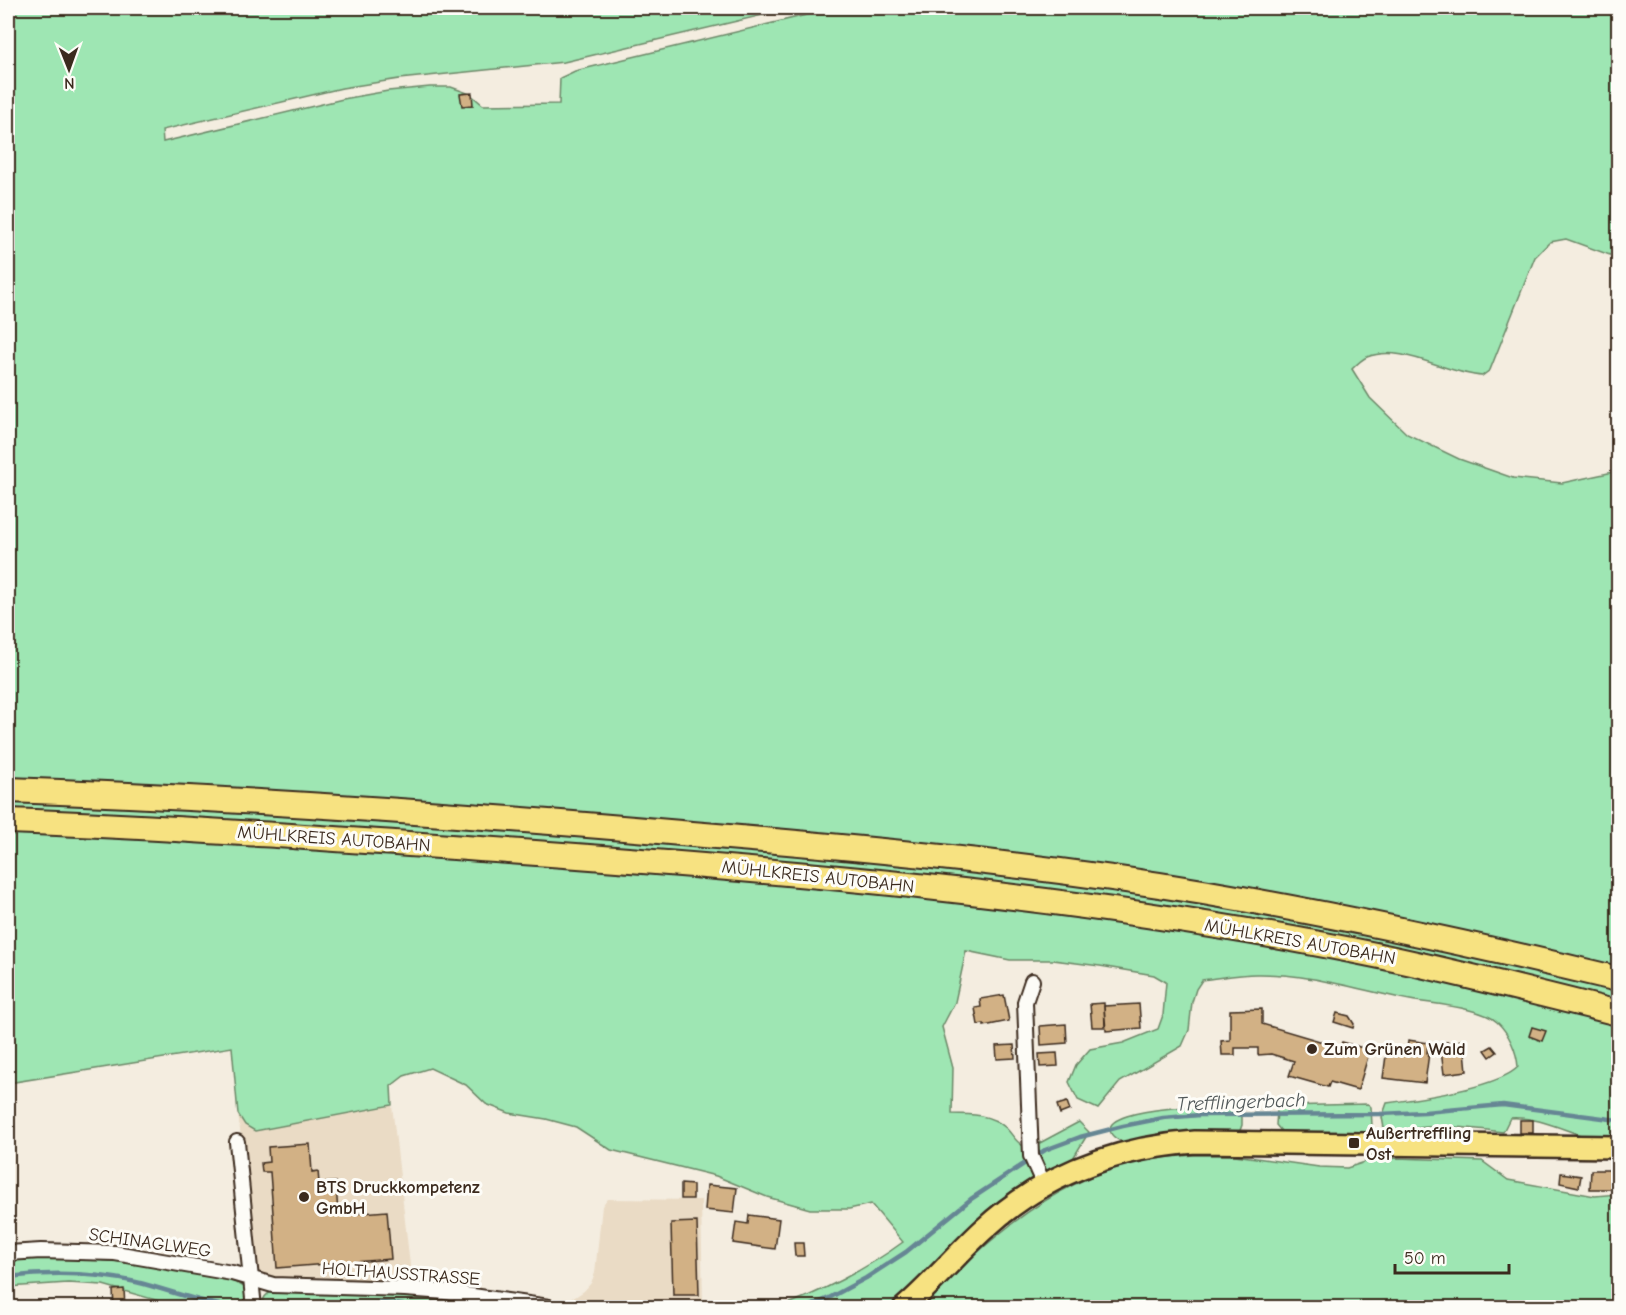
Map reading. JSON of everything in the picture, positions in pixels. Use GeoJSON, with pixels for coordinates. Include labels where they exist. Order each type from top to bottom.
{"type":"FeatureCollection","features":[{"type":"Feature","properties":{"kind":"highway","name":"MÜHLKREIS AUTOBAHN"},"geometry":{"type":"LineString","coordinates":[[8,790],[489,817],[768,840],[949,858],[1100,877],[1299,909],[1486,947],[1618,979]]}},
{"type":"Feature","properties":{"kind":"highway","name":"MÜHLKREIS AUTOBAHN"},"geometry":{"type":"LineString","coordinates":[[8,821],[356,840],[567,855],[776,872],[943,889],[1095,909],[1305,942],[1484,979],[1618,1013]]}},
{"type":"Feature","properties":{"kind":"main road"},"geometry":{"type":"LineString","coordinates":[[904,1308],[984,1229],[1041,1179],[1145,1147],[1195,1142],[1618,1147]]}},
{"type":"Feature","properties":{"kind":"street"},"geometry":{"type":"LineString","coordinates":[[1032,981],[1025,1002],[1030,1156],[1041,1179]]}},
{"type":"Feature","properties":{"kind":"street"},"geometry":{"type":"LineString","coordinates":[[237,1142],[254,1302]]}},
{"type":"Feature","properties":{"kind":"street","name":"SCHINAGLWEG"},"geometry":{"type":"LineString","coordinates":[[8,1253],[41,1251],[115,1253],[191,1265],[251,1279]]}},
{"type":"Feature","properties":{"kind":"street","name":"HOLTHAUSSTRASSE"},"geometry":{"type":"LineString","coordinates":[[251,1279],[273,1285],[370,1287],[445,1292],[549,1307]]}},
{"type":"Feature","properties":{"kind":"shaded area"},"geometry":{"type":"Polygon","coordinates":[[[392,1105],[412,1283],[283,1280],[258,1272],[238,1114],[245,1125],[255,1131],[392,1105]]]}},
{"type":"Feature","properties":{"kind":"shaded area"},"geometry":{"type":"Polygon","coordinates":[[[607,1199],[701,1200],[703,1307],[549,1308],[550,1300],[575,1297],[591,1283],[595,1273],[602,1206],[607,1199]]]}},
{"type":"Feature","properties":{"kind":"green space"},"geometry":{"type":"Polygon","coordinates":[[[8,8],[792,8],[564,62],[399,79],[342,88],[162,130],[163,142],[343,99],[388,91],[451,87],[470,94],[483,105],[559,104],[560,78],[575,71],[835,8],[1618,8],[1618,258],[1566,239],[1550,242],[1535,257],[1490,370],[1482,376],[1395,354],[1367,357],[1352,369],[1370,398],[1407,434],[1459,459],[1513,478],[1562,483],[1618,471],[1618,1140],[1594,1139],[1532,1119],[1521,1118],[1510,1118],[1503,1132],[1473,1128],[1430,1127],[1385,1134],[1382,1117],[1387,1103],[1475,1087],[1493,1081],[1518,1067],[1509,1037],[1490,1017],[1467,1009],[1405,999],[1331,982],[1275,974],[1202,980],[1192,1002],[1189,1030],[1182,1046],[1120,1082],[1098,1109],[1078,1100],[1069,1082],[1076,1065],[1090,1049],[1123,1043],[1158,1029],[1163,1015],[1166,982],[1154,975],[1100,966],[1053,960],[1010,960],[966,951],[955,1002],[942,1027],[953,1068],[952,1114],[987,1117],[1006,1128],[1025,1147],[1032,1173],[1032,1183],[890,1307],[777,1308],[842,1280],[903,1242],[871,1204],[849,1209],[810,1209],[767,1197],[716,1176],[611,1150],[576,1127],[509,1113],[486,1104],[466,1085],[430,1068],[404,1076],[391,1086],[392,1105],[255,1131],[245,1125],[238,1114],[232,1047],[8,1083],[8,8]]]}},
{"type":"Feature","properties":{"kind":"green space"},"geometry":{"type":"Polygon","coordinates":[[[1368,1104],[1371,1107],[1372,1126],[1366,1134],[1282,1132],[1276,1125],[1277,1110],[1281,1106],[1368,1104]]]}},
{"type":"Feature","properties":{"kind":"green space"},"geometry":{"type":"Polygon","coordinates":[[[1242,1105],[1242,1125],[1239,1133],[1128,1144],[1114,1137],[1110,1130],[1114,1122],[1127,1116],[1146,1112],[1242,1105]]]}},
{"type":"Feature","properties":{"kind":"green space"},"geometry":{"type":"Polygon","coordinates":[[[1079,1122],[1089,1132],[1072,1160],[1045,1174],[1037,1158],[1036,1145],[1079,1122]]]}},
{"type":"Feature","properties":{"kind":"green space"},"geometry":{"type":"Polygon","coordinates":[[[1235,1155],[1319,1167],[1347,1168],[1368,1161],[1397,1158],[1482,1161],[1508,1180],[1595,1196],[1618,1194],[1618,1307],[919,1308],[998,1235],[1054,1195],[1085,1179],[1118,1167],[1159,1158],[1235,1155]]]}},
{"type":"Feature","properties":{"kind":"green space"},"geometry":{"type":"Polygon","coordinates":[[[57,1257],[139,1264],[210,1275],[246,1288],[249,1307],[171,1307],[170,1304],[103,1285],[68,1283],[8,1287],[8,1259],[57,1257]]]}},
{"type":"Feature","properties":{"kind":"green space"},"geometry":{"type":"Polygon","coordinates":[[[273,1291],[392,1295],[509,1307],[263,1308],[265,1297],[273,1291]]]}},
{"type":"Feature","properties":{"kind":"building"},"geometry":{"type":"Polygon","coordinates":[[[472,93],[473,105],[462,106],[460,94],[472,93]]]}},
{"type":"Feature","properties":{"kind":"building"},"geometry":{"type":"Polygon","coordinates":[[[1004,995],[1009,1021],[978,1025],[975,1008],[981,1007],[980,999],[1004,995]]]}},
{"type":"Feature","properties":{"kind":"building"},"geometry":{"type":"Polygon","coordinates":[[[1104,1003],[1105,1027],[1092,1027],[1090,1004],[1104,1003]]]}},
{"type":"Feature","properties":{"kind":"building"},"geometry":{"type":"Polygon","coordinates":[[[1139,1004],[1141,1028],[1106,1031],[1104,1006],[1139,1004]]]}},
{"type":"Feature","properties":{"kind":"building","name":"Zum Grünen Wald"},"geometry":{"type":"Polygon","coordinates":[[[1262,1009],[1262,1024],[1340,1047],[1342,1042],[1370,1050],[1358,1090],[1330,1082],[1328,1087],[1289,1076],[1294,1061],[1271,1054],[1258,1055],[1258,1048],[1235,1048],[1235,1055],[1222,1055],[1221,1041],[1230,1040],[1230,1010],[1262,1009]]]}},
{"type":"Feature","properties":{"kind":"building"},"geometry":{"type":"Polygon","coordinates":[[[1337,1013],[1349,1016],[1354,1024],[1353,1028],[1334,1022],[1337,1013]]]}},
{"type":"Feature","properties":{"kind":"building"},"geometry":{"type":"Polygon","coordinates":[[[1066,1024],[1067,1043],[1041,1045],[1040,1026],[1066,1024]]]}},
{"type":"Feature","properties":{"kind":"building"},"geometry":{"type":"Polygon","coordinates":[[[1532,1027],[1546,1031],[1542,1041],[1529,1036],[1532,1027]]]}},
{"type":"Feature","properties":{"kind":"building"},"geometry":{"type":"Polygon","coordinates":[[[1408,1040],[1428,1043],[1425,1083],[1383,1078],[1387,1048],[1407,1050],[1408,1040]]]}},
{"type":"Feature","properties":{"kind":"building"},"geometry":{"type":"Polygon","coordinates":[[[1464,1040],[1467,1071],[1444,1074],[1440,1043],[1464,1040]]]}},
{"type":"Feature","properties":{"kind":"building"},"geometry":{"type":"Polygon","coordinates":[[[1014,1045],[1015,1058],[997,1059],[996,1046],[1014,1045]]]}},
{"type":"Feature","properties":{"kind":"building"},"geometry":{"type":"Polygon","coordinates":[[[1492,1046],[1497,1052],[1490,1057],[1485,1050],[1492,1046]]]}},
{"type":"Feature","properties":{"kind":"building"},"geometry":{"type":"Polygon","coordinates":[[[1057,1053],[1058,1066],[1040,1067],[1039,1054],[1057,1053]]]}},
{"type":"Feature","properties":{"kind":"building"},"geometry":{"type":"Polygon","coordinates":[[[1067,1102],[1070,1110],[1060,1114],[1057,1105],[1067,1102]]]}},
{"type":"Feature","properties":{"kind":"building"},"geometry":{"type":"Polygon","coordinates":[[[1520,1120],[1533,1120],[1533,1133],[1520,1133],[1520,1120]]]}},
{"type":"Feature","properties":{"kind":"building","name":"BTS Druckkompetenz GmbH"},"geometry":{"type":"Polygon","coordinates":[[[310,1144],[312,1172],[318,1171],[319,1183],[336,1182],[338,1215],[387,1211],[391,1259],[277,1268],[270,1172],[262,1172],[261,1163],[269,1162],[268,1147],[310,1144]]]}},
{"type":"Feature","properties":{"kind":"building"},"geometry":{"type":"Polygon","coordinates":[[[1591,1170],[1618,1170],[1618,1189],[1590,1189],[1591,1170]]]}},
{"type":"Feature","properties":{"kind":"building"},"geometry":{"type":"Polygon","coordinates":[[[1561,1173],[1581,1176],[1579,1187],[1560,1183],[1561,1173]]]}},
{"type":"Feature","properties":{"kind":"building"},"geometry":{"type":"Polygon","coordinates":[[[681,1184],[693,1185],[693,1199],[681,1199],[681,1184]]]}},
{"type":"Feature","properties":{"kind":"building"},"geometry":{"type":"Polygon","coordinates":[[[707,1185],[737,1188],[734,1213],[705,1210],[707,1185]]]}},
{"type":"Feature","properties":{"kind":"building"},"geometry":{"type":"Polygon","coordinates":[[[749,1215],[779,1219],[775,1249],[733,1243],[736,1222],[748,1224],[749,1215]]]}},
{"type":"Feature","properties":{"kind":"building"},"geometry":{"type":"Polygon","coordinates":[[[697,1222],[699,1295],[673,1295],[671,1223],[697,1222]]]}},
{"type":"Feature","properties":{"kind":"building"},"geometry":{"type":"Polygon","coordinates":[[[794,1243],[803,1243],[804,1256],[795,1256],[794,1243]]]}},
{"type":"Feature","properties":{"kind":"building"},"geometry":{"type":"Polygon","coordinates":[[[124,1289],[125,1308],[114,1308],[113,1290],[124,1289]]]}},
{"type":"Feature","properties":{"kind":"waterway","name":"Trefflingerbach"},"geometry":{"type":"LineString","coordinates":[[806,1308],[866,1278],[906,1252],[971,1199],[1045,1150],[1080,1137],[1123,1126],[1163,1118],[1200,1115],[1380,1114],[1503,1105],[1618,1120]]}},
{"type":"Feature","properties":{"kind":"waterway","name":"Trefflingerbach"},"geometry":{"type":"LineString","coordinates":[[8,1277],[40,1274],[104,1277],[136,1282],[234,1308]]}},
{"type":"Feature","properties":{"kind":"waterway","name":"Trefflingerbach"},"geometry":{"type":"LineString","coordinates":[[321,1308],[383,1303],[435,1308]]}},
{"type":"Feature","properties":{"kind":"place","name":"Zum Grünen Wald"},"geometry":{"type":"Point","coordinates":[1312,1049]}},
{"type":"Feature","properties":{"kind":"place","name":"Außertreffling Ost"},"geometry":{"type":"Point","coordinates":[1354,1143]}},
{"type":"Feature","properties":{"kind":"place","name":"BTS Druckkompetenz GmbH"},"geometry":{"type":"Point","coordinates":[304,1197]}}]}
